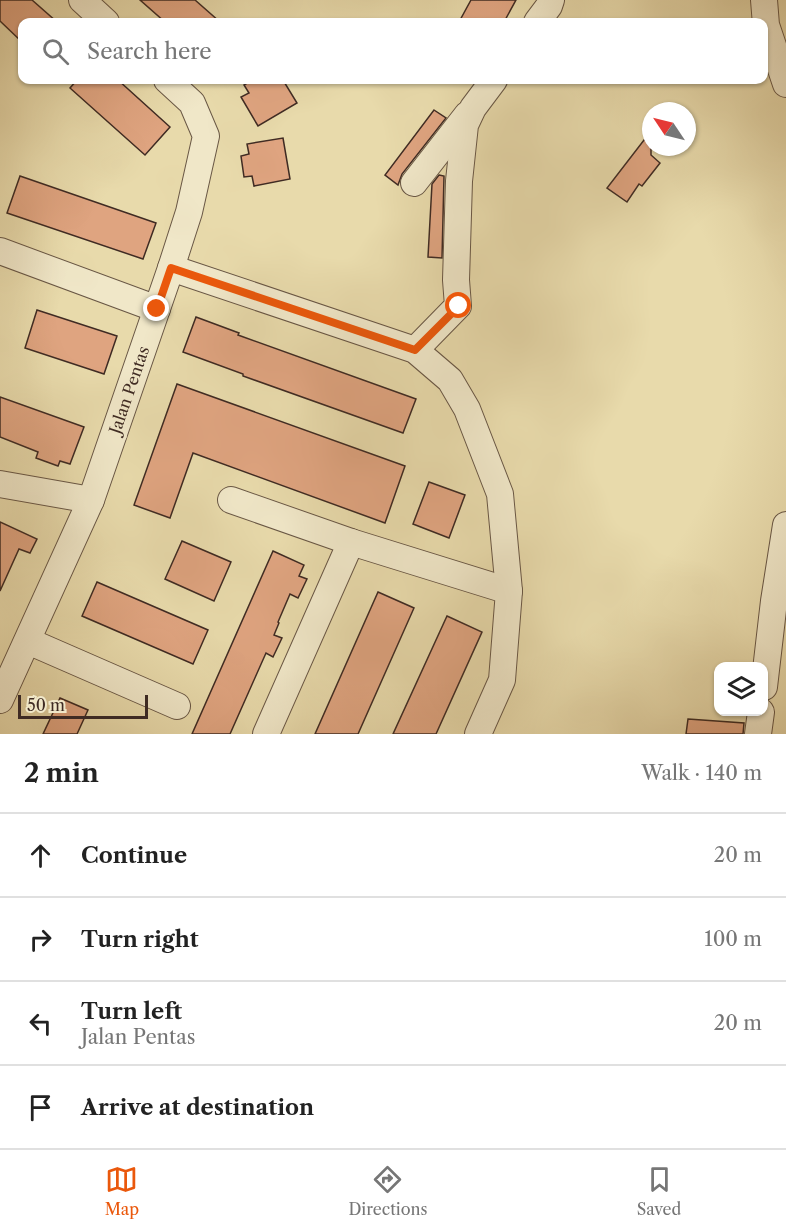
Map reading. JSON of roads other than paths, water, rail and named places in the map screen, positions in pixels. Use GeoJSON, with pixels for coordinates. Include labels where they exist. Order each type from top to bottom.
{"type":"FeatureCollection","features":[{"type":"Feature","properties":{"kind":"street"},"geometry":{"type":"LineString","coordinates":[[82,0],[102,18]]}},
{"type":"Feature","properties":{"kind":"street"},"geometry":{"type":"LineString","coordinates":[[540,18],[549,6],[550,0]]}},
{"type":"Feature","properties":{"kind":"street"},"geometry":{"type":"LineString","coordinates":[[764,0],[765,18]]}},
{"type":"Feature","properties":{"kind":"street"},"geometry":{"type":"LineString","coordinates":[[768,31],[786,84]]}},
{"type":"Feature","properties":{"kind":"street","name":"Jalan Pentas"},"geometry":{"type":"LineString","coordinates":[[0,700],[91,500],[189,212],[206,136],[192,104],[171,84]]}},
{"type":"Feature","properties":{"kind":"street"},"geometry":{"type":"LineString","coordinates":[[414,183],[491,84]]}},
{"type":"Feature","properties":{"kind":"street"},"geometry":{"type":"LineString","coordinates":[[415,350],[459,306],[456,280],[459,182],[465,125],[473,108]]}},
{"type":"Feature","properties":{"kind":"street"},"geometry":{"type":"LineString","coordinates":[[0,251],[157,309]]}},
{"type":"Feature","properties":{"kind":"street"},"geometry":{"type":"LineString","coordinates":[[171,268],[415,350],[450,380],[467,409],[501,494],[509,591],[502,680],[478,734]]}},
{"type":"Feature","properties":{"kind":"street"},"geometry":{"type":"LineString","coordinates":[[0,484],[91,500]]}},
{"type":"Feature","properties":{"kind":"street"},"geometry":{"type":"LineString","coordinates":[[231,500],[351,542],[509,591]]}},
{"type":"Feature","properties":{"kind":"street"},"geometry":{"type":"LineString","coordinates":[[768,666],[780,603],[786,525]]}},
{"type":"Feature","properties":{"kind":"street"},"geometry":{"type":"LineString","coordinates":[[266,734],[351,542]]}},
{"type":"Feature","properties":{"kind":"street"},"geometry":{"type":"LineString","coordinates":[[28,641],[177,706]]}},
{"type":"Feature","properties":{"kind":"street"},"geometry":{"type":"LineString","coordinates":[[758,734],[760,716]]}}]}
